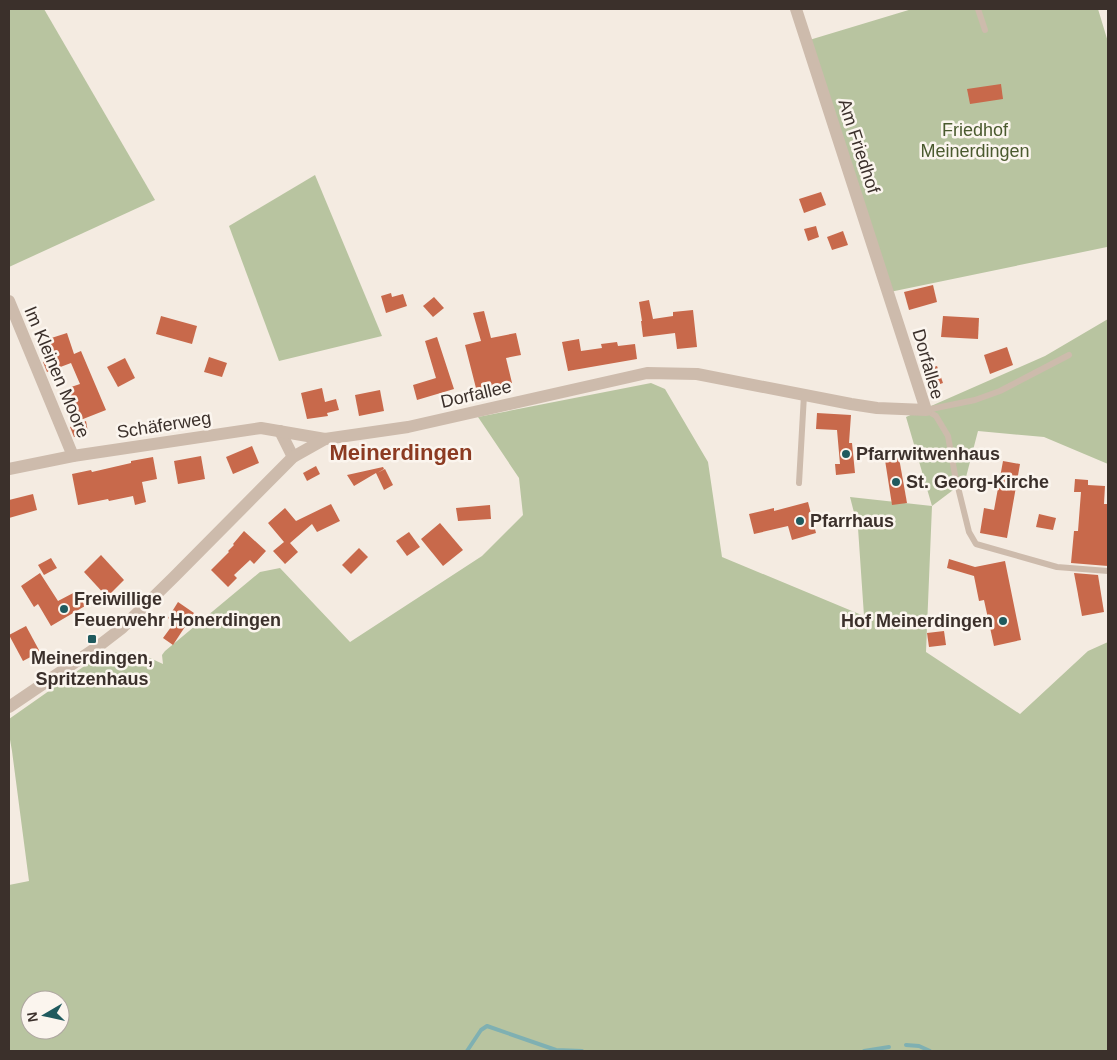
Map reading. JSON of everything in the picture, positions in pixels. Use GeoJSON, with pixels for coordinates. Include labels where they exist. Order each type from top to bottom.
{"type":"FeatureCollection","features":[{"type":"Feature","properties":{"kind":"street","name":"Am Friedhof"},"geometry":{"type":"LineString","coordinates":[[796,9],[888,294]]}},
{"type":"Feature","properties":{"kind":"street","name":"Dorfallee"},"geometry":{"type":"LineString","coordinates":[[9,707],[122,628],[293,457],[325,439],[408,427],[647,373],[697,374],[877,408],[926,410],[888,294]]}},
{"type":"Feature","properties":{"kind":"street","name":"Im Kleinen Moore"},"geometry":{"type":"LineString","coordinates":[[9,301],[73,456]]}},
{"type":"Feature","properties":{"kind":"street","name":"Schäferweg"},"geometry":{"type":"LineString","coordinates":[[9,469],[73,456],[261,428],[325,439]]}},
{"type":"Feature","properties":{"kind":"street"},"geometry":{"type":"LineString","coordinates":[[280,431],[293,457]]}},
{"type":"Feature","properties":{"kind":"lane"},"geometry":{"type":"LineString","coordinates":[[978,9],[985,30]]}},
{"type":"Feature","properties":{"kind":"lane"},"geometry":{"type":"LineString","coordinates":[[926,410],[975,400],[1000,391],[1069,355]]}},
{"type":"Feature","properties":{"kind":"lane"},"geometry":{"type":"LineString","coordinates":[[799,483],[804,395]]}},
{"type":"Feature","properties":{"kind":"lane"},"geometry":{"type":"LineString","coordinates":[[926,410],[936,416],[948,436],[969,532],[976,544],[1057,567],[1108,571]]}},
{"type":"Feature","properties":{"kind":"green space"},"geometry":{"type":"Polygon","coordinates":[[[9,9],[44,9],[155,200],[9,267],[9,9]]]}},
{"type":"Feature","properties":{"kind":"green space","name":"Friedhof Meinerdingen"},"geometry":{"type":"Polygon","coordinates":[[[912,9],[1098,9],[1108,42],[1108,252],[1107,247],[885,293],[806,41],[912,9]]]}},
{"type":"Feature","properties":{"kind":"green space"},"geometry":{"type":"Polygon","coordinates":[[[315,175],[382,336],[279,361],[229,226],[315,175]]]}},
{"type":"Feature","properties":{"kind":"green space"},"geometry":{"type":"Polygon","coordinates":[[[1108,319],[1108,464],[1044,437],[978,431],[965,481],[932,506],[906,417],[1045,356],[1108,319]]]}},
{"type":"Feature","properties":{"kind":"green space"},"geometry":{"type":"Polygon","coordinates":[[[651,383],[665,389],[708,462],[722,557],[864,616],[858,528],[850,497],[932,506],[926,652],[1020,714],[1088,651],[1108,642],[1108,1051],[9,1051],[9,885],[29,881],[9,734],[9,719],[103,653],[137,652],[163,664],[162,655],[165,651],[260,572],[280,568],[350,642],[482,556],[523,515],[519,478],[478,417],[651,383]]]}},
{"type":"Feature","properties":{"kind":"building"},"geometry":{"type":"Polygon","coordinates":[[[1001,84],[1003,99],[970,104],[967,89],[1001,84]]]}},
{"type":"Feature","properties":{"kind":"building"},"geometry":{"type":"Polygon","coordinates":[[[821,192],[826,205],[804,213],[799,199],[821,192]]]}},
{"type":"Feature","properties":{"kind":"building"},"geometry":{"type":"Polygon","coordinates":[[[816,226],[819,237],[808,241],[804,229],[816,226]]]}},
{"type":"Feature","properties":{"kind":"building"},"geometry":{"type":"Polygon","coordinates":[[[843,231],[848,245],[832,250],[827,237],[843,231]]]}},
{"type":"Feature","properties":{"kind":"building"},"geometry":{"type":"Polygon","coordinates":[[[933,285],[937,302],[909,310],[904,292],[933,285]]]}},
{"type":"Feature","properties":{"kind":"building"},"geometry":{"type":"Polygon","coordinates":[[[391,293],[392,297],[403,294],[407,306],[386,313],[381,296],[391,293]]]}},
{"type":"Feature","properties":{"kind":"building"},"geometry":{"type":"Polygon","coordinates":[[[434,297],[444,308],[433,317],[423,306],[434,297]]]}},
{"type":"Feature","properties":{"kind":"building"},"geometry":{"type":"Polygon","coordinates":[[[649,300],[653,319],[673,316],[673,312],[693,310],[697,347],[677,349],[675,333],[643,337],[639,302],[649,300]]]}},
{"type":"Feature","properties":{"kind":"building"},"geometry":{"type":"Polygon","coordinates":[[[484,311],[491,338],[516,333],[521,355],[506,358],[512,383],[477,392],[465,345],[481,341],[473,313],[484,311]]]}},
{"type":"Feature","properties":{"kind":"building"},"geometry":{"type":"Polygon","coordinates":[[[161,316],[197,326],[192,344],[156,334],[161,316]]]}},
{"type":"Feature","properties":{"kind":"building"},"geometry":{"type":"Polygon","coordinates":[[[943,316],[979,318],[978,339],[941,337],[943,316]]]}},
{"type":"Feature","properties":{"kind":"building"},"geometry":{"type":"Polygon","coordinates":[[[67,333],[74,354],[81,351],[106,410],[78,421],[65,389],[80,384],[71,363],[47,372],[43,362],[47,360],[42,341],[67,333]]]}},
{"type":"Feature","properties":{"kind":"building"},"geometry":{"type":"Polygon","coordinates":[[[437,337],[454,389],[417,400],[413,385],[436,378],[425,341],[437,337]]]}},
{"type":"Feature","properties":{"kind":"building"},"geometry":{"type":"Polygon","coordinates":[[[579,339],[581,351],[602,348],[601,344],[617,342],[618,346],[635,344],[637,359],[568,371],[562,342],[579,339]]]}},
{"type":"Feature","properties":{"kind":"building"},"geometry":{"type":"Polygon","coordinates":[[[1007,347],[1013,365],[990,374],[984,355],[1007,347]]]}},
{"type":"Feature","properties":{"kind":"building"},"geometry":{"type":"Polygon","coordinates":[[[209,357],[227,363],[222,377],[204,372],[209,357]]]}},
{"type":"Feature","properties":{"kind":"building"},"geometry":{"type":"Polygon","coordinates":[[[125,358],[135,378],[118,387],[107,367],[125,358]]]}},
{"type":"Feature","properties":{"kind":"building"},"geometry":{"type":"Polygon","coordinates":[[[937,366],[943,383],[931,387],[926,370],[937,366]]]}},
{"type":"Feature","properties":{"kind":"building"},"geometry":{"type":"Polygon","coordinates":[[[322,388],[325,402],[336,399],[339,410],[327,413],[328,416],[307,419],[301,393],[322,388]]]}},
{"type":"Feature","properties":{"kind":"building"},"geometry":{"type":"Polygon","coordinates":[[[380,390],[384,411],[359,416],[355,395],[380,390]]]}},
{"type":"Feature","properties":{"kind":"building"},"geometry":{"type":"Polygon","coordinates":[[[817,413],[851,415],[849,443],[852,443],[855,473],[836,475],[835,464],[840,464],[837,430],[816,429],[817,413]]]}},
{"type":"Feature","properties":{"kind":"building"},"geometry":{"type":"Polygon","coordinates":[[[86,421],[88,432],[74,437],[70,427],[86,421]]]}},
{"type":"Feature","properties":{"kind":"building"},"geometry":{"type":"Polygon","coordinates":[[[252,446],[259,463],[233,474],[226,457],[252,446]]]}},
{"type":"Feature","properties":{"kind":"building"},"geometry":{"type":"Polygon","coordinates":[[[201,456],[205,479],[178,484],[174,461],[201,456]]]}},
{"type":"Feature","properties":{"kind":"building"},"geometry":{"type":"Polygon","coordinates":[[[153,457],[157,479],[142,482],[146,502],[135,505],[133,496],[78,505],[72,474],[91,470],[92,472],[153,457]]]}},
{"type":"Feature","properties":{"kind":"building","name":"St. Georg-Kirche"},"geometry":{"type":"Polygon","coordinates":[[[899,458],[907,503],[892,505],[885,460],[899,458]]]}},
{"type":"Feature","properties":{"kind":"building"},"geometry":{"type":"Polygon","coordinates":[[[1003,461],[1020,464],[1007,538],[980,533],[984,508],[994,510],[1003,461]]]}},
{"type":"Feature","properties":{"kind":"building"},"geometry":{"type":"Polygon","coordinates":[[[316,466],[320,474],[307,481],[303,473],[316,466]]]}},
{"type":"Feature","properties":{"kind":"building"},"geometry":{"type":"Polygon","coordinates":[[[383,467],[384,469],[377,473],[385,469],[393,485],[384,490],[376,473],[354,486],[347,475],[383,467]]]}},
{"type":"Feature","properties":{"kind":"building"},"geometry":{"type":"Polygon","coordinates":[[[1075,479],[1088,480],[1088,485],[1105,486],[1104,504],[1108,504],[1108,566],[1071,563],[1074,531],[1078,531],[1081,492],[1074,492],[1075,479]]]}},
{"type":"Feature","properties":{"kind":"building"},"geometry":{"type":"Polygon","coordinates":[[[33,494],[37,510],[9,518],[9,500],[33,494]]]}},
{"type":"Feature","properties":{"kind":"building"},"geometry":{"type":"Polygon","coordinates":[[[808,502],[816,533],[792,540],[788,526],[754,534],[749,514],[774,508],[774,511],[808,502]]]}},
{"type":"Feature","properties":{"kind":"building"},"geometry":{"type":"Polygon","coordinates":[[[331,504],[340,521],[317,532],[312,524],[290,543],[298,552],[285,564],[273,551],[284,542],[268,523],[285,508],[296,521],[331,504]]]}},
{"type":"Feature","properties":{"kind":"building"},"geometry":{"type":"Polygon","coordinates":[[[490,505],[491,519],[458,521],[456,508],[490,505]]]}},
{"type":"Feature","properties":{"kind":"building"},"geometry":{"type":"Polygon","coordinates":[[[1039,514],[1056,518],[1053,530],[1036,527],[1039,514]]]}},
{"type":"Feature","properties":{"kind":"building"},"geometry":{"type":"Polygon","coordinates":[[[440,523],[463,550],[443,566],[421,539],[440,523]]]}},
{"type":"Feature","properties":{"kind":"building"},"geometry":{"type":"Polygon","coordinates":[[[244,531],[266,551],[254,564],[250,560],[234,575],[237,578],[228,587],[211,570],[229,552],[244,531]]]}},
{"type":"Feature","properties":{"kind":"building"},"geometry":{"type":"Polygon","coordinates":[[[409,532],[420,547],[407,556],[396,541],[409,532]]]}},
{"type":"Feature","properties":{"kind":"building"},"geometry":{"type":"Polygon","coordinates":[[[359,548],[368,557],[351,574],[342,565],[359,548]]]}},
{"type":"Feature","properties":{"kind":"building"},"geometry":{"type":"Polygon","coordinates":[[[101,555],[124,580],[107,597],[84,572],[101,555]]]}},
{"type":"Feature","properties":{"kind":"building"},"geometry":{"type":"Polygon","coordinates":[[[51,558],[57,568],[44,575],[38,565],[51,558]]]}},
{"type":"Feature","properties":{"kind":"building","name":"Hof Meinerdingen"},"geometry":{"type":"Polygon","coordinates":[[[949,559],[975,567],[1005,561],[1021,640],[994,646],[984,600],[979,601],[974,576],[947,568],[949,559]]]}},
{"type":"Feature","properties":{"kind":"building"},"geometry":{"type":"Polygon","coordinates":[[[40,573],[58,601],[77,591],[85,606],[51,626],[38,604],[34,607],[21,586],[40,573]]]}},
{"type":"Feature","properties":{"kind":"building"},"geometry":{"type":"Polygon","coordinates":[[[1074,573],[1098,575],[1104,612],[1082,616],[1074,573]]]}},
{"type":"Feature","properties":{"kind":"building"},"geometry":{"type":"Polygon","coordinates":[[[178,602],[194,613],[173,645],[163,638],[174,623],[168,618],[178,602]]]}},
{"type":"Feature","properties":{"kind":"building"},"geometry":{"type":"Polygon","coordinates":[[[26,626],[40,652],[23,661],[9,635],[26,626]]]}},
{"type":"Feature","properties":{"kind":"building"},"geometry":{"type":"Polygon","coordinates":[[[944,631],[946,645],[929,647],[927,633],[944,631]]]}},
{"type":"Feature","properties":{"kind":"waterway"},"geometry":{"type":"LineString","coordinates":[[467,1051],[481,1030],[487,1026],[556,1050],[582,1051]]}},
{"type":"Feature","properties":{"kind":"waterway"},"geometry":{"type":"LineString","coordinates":[[906,1045],[919,1046],[930,1051]]}},
{"type":"Feature","properties":{"kind":"waterway"},"geometry":{"type":"LineString","coordinates":[[864,1051],[889,1047]]}},
{"type":"Feature","properties":{"kind":"place","name":"Pfarrwitwenhaus"},"geometry":{"type":"Point","coordinates":[846,454]}},
{"type":"Feature","properties":{"kind":"place","name":"St. Georg-Kirche"},"geometry":{"type":"Point","coordinates":[896,482]}},
{"type":"Feature","properties":{"kind":"place","name":"Pfarrhaus"},"geometry":{"type":"Point","coordinates":[800,521]}},
{"type":"Feature","properties":{"kind":"place","name":"Freiwillige Feuerwehr Honerdingen"},"geometry":{"type":"Point","coordinates":[64,609]}},
{"type":"Feature","properties":{"kind":"place","name":"Hof Meinerdingen"},"geometry":{"type":"Point","coordinates":[1003,621]}},
{"type":"Feature","properties":{"kind":"place","name":"Meinerdingen, Spritzenhaus"},"geometry":{"type":"Point","coordinates":[92,639]}},
{"type":"Feature","properties":{"kind":"district","name":"Meinerdingen"},"geometry":{"type":"Point","coordinates":[401,452]}}]}
